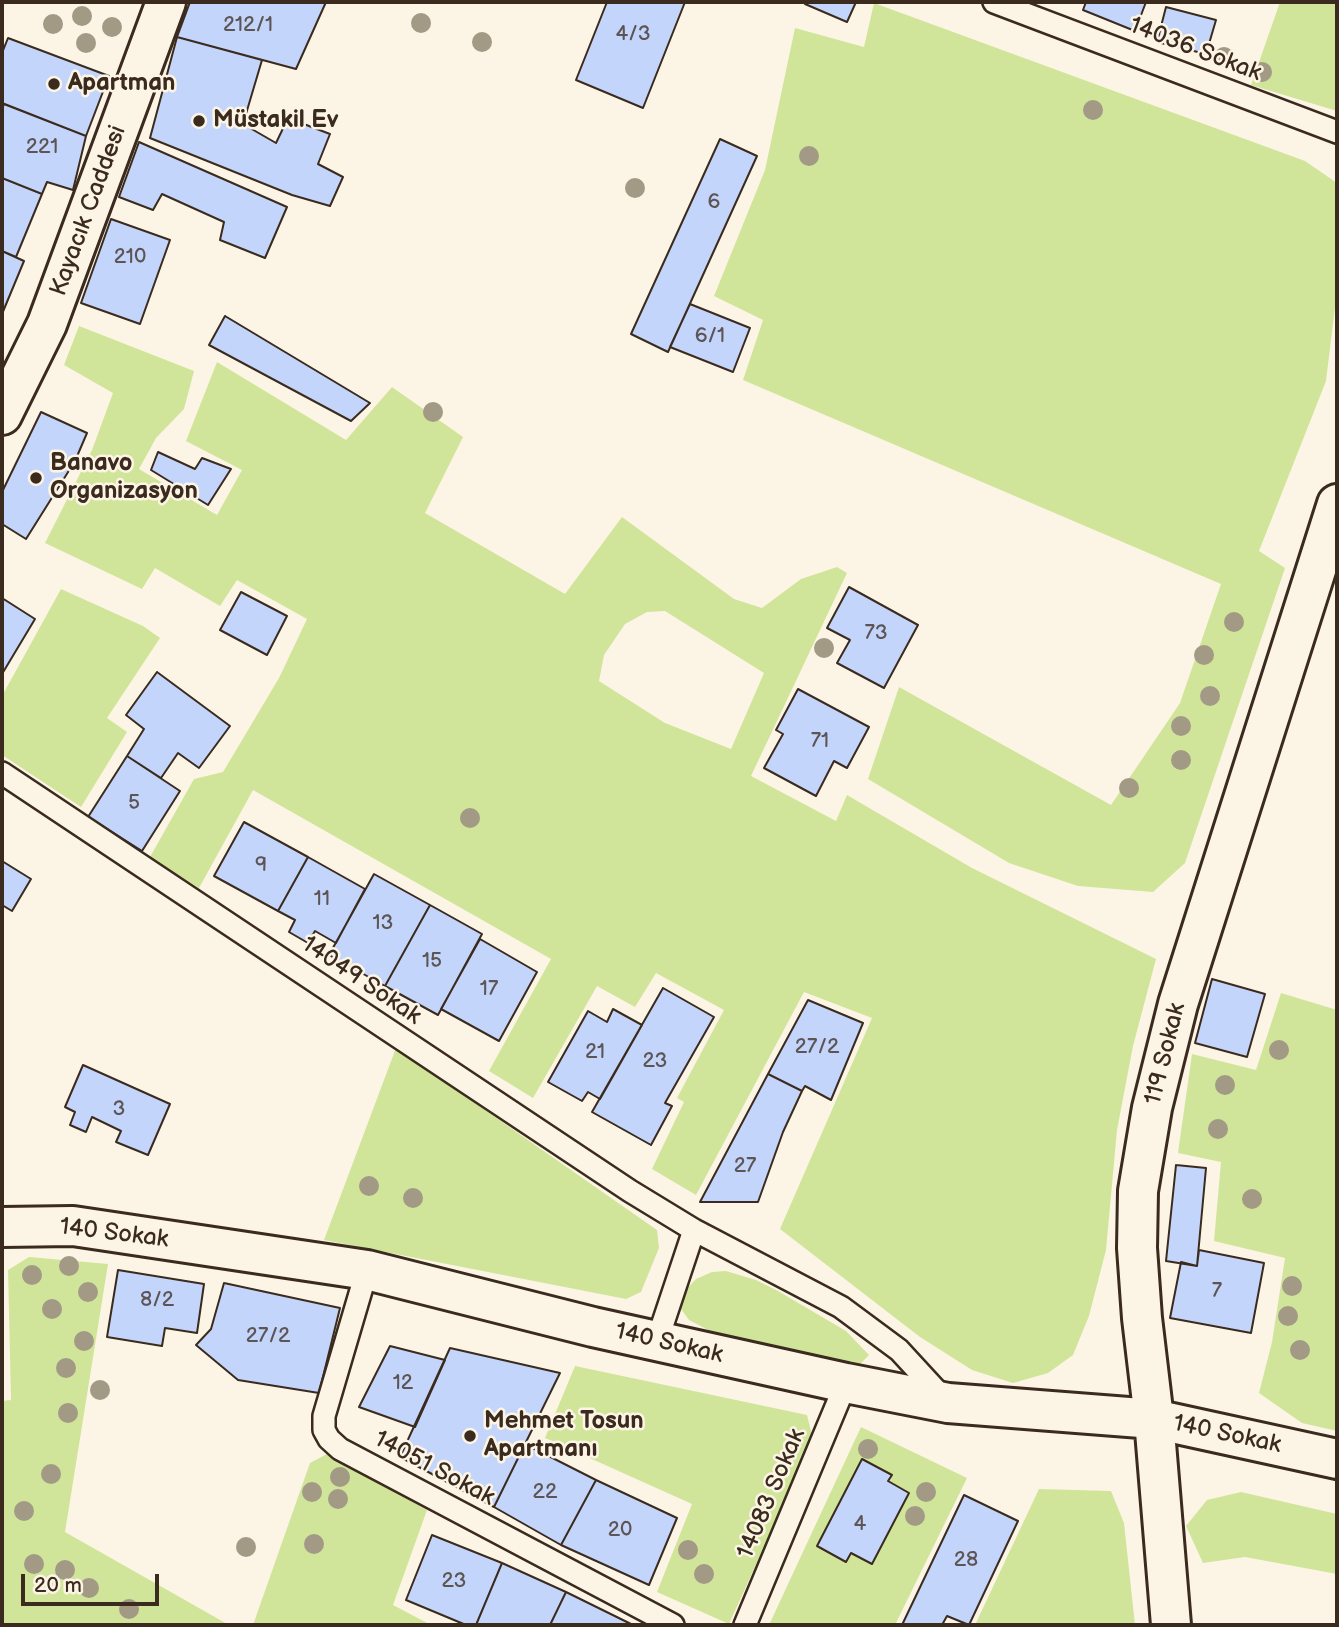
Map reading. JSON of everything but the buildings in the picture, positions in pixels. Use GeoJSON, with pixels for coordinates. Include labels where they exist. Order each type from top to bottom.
{"type":"FeatureCollection","features":[{"type":"Feature","properties":{"kind":"street","name":"Kayacık Caddesi"},"geometry":{"type":"LineString","coordinates":[[2,415],[47,324],[166,2]]}},
{"type":"Feature","properties":{"kind":"street","name":"119 Sokak"},"geometry":{"type":"LineString","coordinates":[[1171,1625],[1154,1419],[1142,1318],[1138,1191],[1152,1108],[1182,991],[1337,504]]}},
{"type":"Feature","properties":{"kind":"street","name":"140 Sokak"},"geometry":{"type":"LineString","coordinates":[[2,1227],[73,1226],[367,1270],[656,1341],[948,1404],[1154,1419],[1337,1459]]}},
{"type":"Feature","properties":{"kind":"lane","name":"14036 Sokak"},"geometry":{"type":"LineString","coordinates":[[994,2],[1337,132]]}},
{"type":"Feature","properties":{"kind":"lane","name":"14049 Sokak"},"geometry":{"type":"LineString","coordinates":[[2,773],[630,1191],[694,1230],[841,1307],[899,1350],[948,1404]]}},
{"type":"Feature","properties":{"kind":"lane"},"geometry":{"type":"LineString","coordinates":[[656,1341],[694,1230]]}},
{"type":"Feature","properties":{"kind":"lane","name":"14051 Sokak"},"geometry":{"type":"LineString","coordinates":[[367,1270],[324,1416],[324,1430],[329,1439],[341,1449],[673,1625]]}},
{"type":"Feature","properties":{"kind":"lane","name":"14083 Sokak"},"geometry":{"type":"LineString","coordinates":[[745,1625],[846,1384]]}},
{"type":"Feature","properties":{"kind":"green space"},"geometry":{"type":"Polygon","coordinates":[[[1280,2],[1337,2],[1337,111],[1251,85],[1280,2]]]}},
{"type":"Feature","properties":{"kind":"green space"},"geometry":{"type":"Polygon","coordinates":[[[874,3],[1305,161],[1337,183],[1337,291],[1326,381],[1259,551],[1285,568],[1185,863],[1153,892],[1078,886],[1009,863],[868,779],[899,687],[1111,805],[1180,703],[1221,584],[743,380],[763,320],[714,296],[765,170],[795,28],[864,47],[874,3]]]}},
{"type":"Feature","properties":{"kind":"green space"},"geometry":{"type":"Polygon","coordinates":[[[79,326],[194,371],[184,409],[156,438],[139,469],[217,515],[242,470],[186,441],[217,362],[346,440],[392,387],[463,437],[425,513],[565,594],[622,517],[734,599],[762,608],[801,579],[837,567],[847,573],[751,776],[836,821],[847,795],[972,868],[1156,959],[1133,1046],[1117,1130],[1106,1250],[1089,1316],[1073,1355],[1048,1373],[1013,1383],[972,1370],[920,1337],[780,1229],[872,1018],[804,992],[696,1195],[652,1169],[684,1102],[677,1098],[724,1010],[656,973],[635,1007],[597,986],[533,1098],[489,1071],[551,959],[253,790],[199,888],[150,857],[194,779],[223,772],[279,678],[307,619],[237,580],[220,606],[155,568],[142,589],[45,543],[92,450],[113,393],[64,365],[79,326]],[[665,611],[647,612],[625,624],[604,655],[599,681],[665,723],[731,749],[764,673],[665,611]]]}},
{"type":"Feature","properties":{"kind":"green space"},"geometry":{"type":"Polygon","coordinates":[[[61,589],[143,626],[160,638],[107,718],[127,732],[81,807],[2,755],[2,696],[61,589]]]}},
{"type":"Feature","properties":{"kind":"green space"},"geometry":{"type":"Polygon","coordinates":[[[1281,993],[1337,1010],[1337,1431],[1302,1423],[1259,1393],[1272,1342],[1285,1258],[1214,1241],[1221,1162],[1178,1153],[1192,1054],[1256,1070],[1281,993]]]}},
{"type":"Feature","properties":{"kind":"green space"},"geometry":{"type":"Polygon","coordinates":[[[396,1048],[657,1230],[659,1248],[641,1292],[626,1299],[324,1240],[396,1048]]]}},
{"type":"Feature","properties":{"kind":"green space"},"geometry":{"type":"Polygon","coordinates":[[[29,1257],[108,1264],[65,1532],[229,1625],[2,1625],[2,1401],[11,1400],[8,1270],[29,1257]]]}},
{"type":"Feature","properties":{"kind":"green space"},"geometry":{"type":"Polygon","coordinates":[[[726,1271],[756,1280],[778,1291],[846,1331],[869,1355],[857,1367],[710,1331],[689,1320],[681,1309],[683,1293],[696,1279],[712,1272],[726,1271]]]}},
{"type":"Feature","properties":{"kind":"green space"},"geometry":{"type":"Polygon","coordinates":[[[575,1366],[807,1415],[813,1439],[729,1624],[657,1592],[692,1504],[545,1438],[575,1366]]]}},
{"type":"Feature","properties":{"kind":"green space"},"geometry":{"type":"Polygon","coordinates":[[[861,1427],[967,1478],[895,1625],[769,1625],[861,1427]]]}},
{"type":"Feature","properties":{"kind":"green space"},"geometry":{"type":"Polygon","coordinates":[[[327,1454],[427,1510],[393,1605],[431,1625],[253,1625],[310,1463],[327,1454]]]}},
{"type":"Feature","properties":{"kind":"green space"},"geometry":{"type":"Polygon","coordinates":[[[1039,1489],[1111,1491],[1124,1523],[1135,1625],[975,1625],[1039,1489]]]}},
{"type":"Feature","properties":{"kind":"green space"},"geometry":{"type":"Polygon","coordinates":[[[1241,1492],[1337,1514],[1337,1574],[1245,1557],[1203,1563],[1186,1526],[1207,1500],[1241,1492]]]}},
{"type":"Feature","properties":{"kind":"place","name":"Apartman"},"geometry":{"type":"Point","coordinates":[54,84]}},
{"type":"Feature","properties":{"kind":"place","name":"Müstakil Ev"},"geometry":{"type":"Point","coordinates":[199,121]}},
{"type":"Feature","properties":{"kind":"place","name":"Banavo Organizasyon"},"geometry":{"type":"Point","coordinates":[36,478]}},
{"type":"Feature","properties":{"kind":"place","name":"Mehmet Tosun Apartmanı"},"geometry":{"type":"Point","coordinates":[470,1436]}}]}
